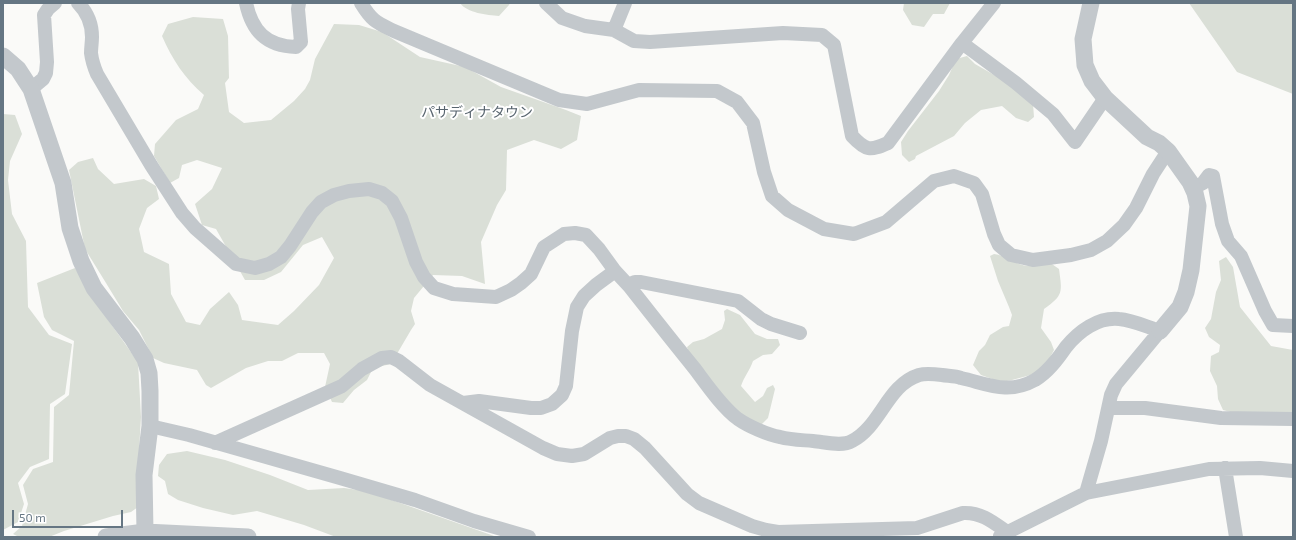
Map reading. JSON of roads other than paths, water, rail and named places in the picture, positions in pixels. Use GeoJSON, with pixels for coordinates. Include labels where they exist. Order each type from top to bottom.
{"type":"FeatureCollection","features":[{"type":"Feature","properties":{"kind":"street"},"geometry":{"type":"LineString","coordinates":[[31,89],[43,79],[46,73],[47,62],[44,15],[55,3]]}},
{"type":"Feature","properties":{"kind":"street"},"geometry":{"type":"LineString","coordinates":[[78,3],[85,11],[89,21],[92,35],[92,62],[97,74],[152,165],[182,213],[195,228],[236,264],[256,268],[269,264],[281,257],[312,212],[321,202],[334,195],[349,191],[369,189],[382,193],[392,201],[401,218],[416,262],[424,277],[434,288],[453,294],[496,296],[511,290],[530,274],[544,247],[564,234],[575,233],[586,235],[628,285],[718,399],[738,419],[753,427],[780,437],[838,443],[850,442],[870,427],[901,384],[910,378],[921,374],[961,378],[984,385],[1004,388],[1019,386],[1033,381],[1044,374],[1073,339],[1087,327],[1100,321],[1118,318],[1129,320],[1160,331]]}},
{"type":"Feature","properties":{"kind":"street"},"geometry":{"type":"LineString","coordinates":[[246,3],[248,15],[254,27],[261,35],[272,43],[285,47],[296,47],[301,42],[298,10],[299,3]]}},
{"type":"Feature","properties":{"kind":"street"},"geometry":{"type":"LineString","coordinates":[[361,3],[368,15],[376,22],[394,31],[559,100],[587,104],[639,90],[717,91],[737,102],[753,123],[764,172],[772,196],[788,210],[824,229],[854,234],[886,222],[934,181],[954,176],[974,183],[982,194],[994,234],[999,245],[1011,255],[1033,260],[1071,255],[1091,250],[1107,241],[1124,225],[1136,208],[1153,174],[1168,151]]}},
{"type":"Feature","properties":{"kind":"street"},"geometry":{"type":"LineString","coordinates":[[546,3],[562,18],[585,26],[614,30],[634,41],[650,42],[783,33],[822,35],[834,45],[852,136],[861,146],[874,149],[888,143],[962,43],[994,3]]}},
{"type":"Feature","properties":{"kind":"street"},"geometry":{"type":"LineString","coordinates":[[614,30],[625,3]]}},
{"type":"Feature","properties":{"kind":"street"},"geometry":{"type":"LineString","coordinates":[[1086,493],[1101,441],[1111,395],[1116,384],[1180,307],[1186,292],[1191,270],[1198,212],[1198,206],[1193,188],[1184,172],[1168,151],[1159,143],[1147,137],[1105,98],[1092,81],[1086,65],[1083,39],[1091,3]]}},
{"type":"Feature","properties":{"kind":"street"},"geometry":{"type":"LineString","coordinates":[[962,43],[1016,83],[1053,114],[1075,142],[1105,98]]}},
{"type":"Feature","properties":{"kind":"street"},"geometry":{"type":"LineString","coordinates":[[3,56],[18,69],[31,89],[63,183],[70,228],[81,261],[94,288],[132,338],[145,359],[149,373],[150,391],[150,426],[144,474],[145,532]]}},
{"type":"Feature","properties":{"kind":"street"},"geometry":{"type":"LineString","coordinates":[[1193,188],[1203,183],[1209,175],[1213,176],[1222,224],[1228,241],[1241,256],[1265,311],[1273,325],[1293,326]]}},
{"type":"Feature","properties":{"kind":"street"},"geometry":{"type":"LineString","coordinates":[[463,403],[479,401],[531,408],[541,408],[552,404],[562,395],[566,386],[572,331],[577,307],[584,296],[615,271]]}},
{"type":"Feature","properties":{"kind":"street"},"geometry":{"type":"LineString","coordinates":[[628,285],[635,282],[641,282],[738,301],[771,324],[800,333]]}},
{"type":"Feature","properties":{"kind":"street"},"geometry":{"type":"LineString","coordinates":[[216,443],[342,386],[362,369],[382,358],[391,357],[399,361],[430,385],[537,446],[557,454],[572,456],[584,454],[610,438],[618,436],[626,436],[634,439],[645,448],[687,494],[698,503],[752,526],[778,532],[917,528],[963,512],[971,512],[990,520],[1003,534],[1086,493],[1210,469],[1260,468],[1293,471]]}},
{"type":"Feature","properties":{"kind":"street"},"geometry":{"type":"LineString","coordinates":[[1108,408],[1145,408],[1221,418],[1293,419]]}},
{"type":"Feature","properties":{"kind":"street"},"geometry":{"type":"LineString","coordinates":[[150,426],[189,435],[348,480],[415,500],[474,521],[529,537]]}},
{"type":"Feature","properties":{"kind":"street"},"geometry":{"type":"LineString","coordinates":[[1225,468],[1236,537]]}},
{"type":"Feature","properties":{"kind":"street"},"geometry":{"type":"LineString","coordinates":[[106,537],[145,532],[248,537]]}},
{"type":"Feature","properties":{"kind":"district","name":"パサディナタウン"},"geometry":{"type":"Point","coordinates":[477,112]}}]}
